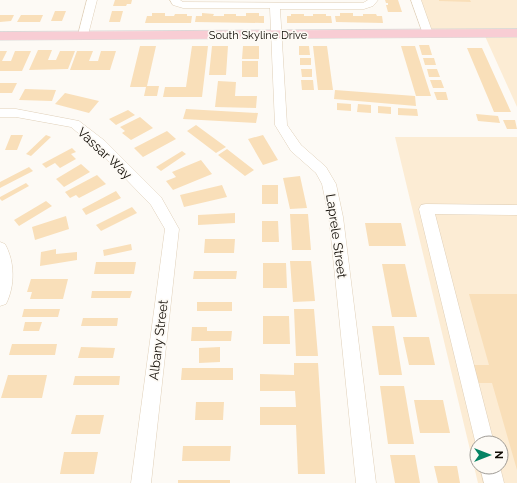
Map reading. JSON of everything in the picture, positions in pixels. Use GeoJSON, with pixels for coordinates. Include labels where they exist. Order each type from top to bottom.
{"type":"FeatureCollection","features":[{"type":"Feature","properties":{"kind":"main road","name":"South Skyline Drive"},"geometry":{"type":"LineString","coordinates":[[0,36],[517,33]]}},
{"type":"Feature","properties":{"kind":"street"},"geometry":{"type":"LineString","coordinates":[[83,35],[92,0]]}},
{"type":"Feature","properties":{"kind":"street"},"geometry":{"type":"LineString","coordinates":[[175,0],[176,3],[183,5],[364,6],[370,4],[374,0]]}},
{"type":"Feature","properties":{"kind":"street"},"geometry":{"type":"LineString","coordinates":[[416,0],[428,34]]}},
{"type":"Feature","properties":{"kind":"street","name":"Laprele Street"},"geometry":{"type":"LineString","coordinates":[[275,5],[281,125],[296,148],[321,170],[329,184],[336,217],[366,483]]}},
{"type":"Feature","properties":{"kind":"street","name":"Vassar Way"},"geometry":{"type":"LineString","coordinates":[[0,113],[16,112],[75,124],[100,144],[156,201]]}},
{"type":"Feature","properties":{"kind":"street","name":"Albany Street"},"geometry":{"type":"LineString","coordinates":[[141,483],[172,229],[156,201]]}},
{"type":"Feature","properties":{"kind":"street"},"geometry":{"type":"LineString","coordinates":[[482,435],[426,210],[517,210]]}},
{"type":"Feature","properties":{"kind":"street"},"geometry":{"type":"LineString","coordinates":[[0,248],[4,261],[4,287],[0,299]]}},
{"type":"Feature","properties":{"kind":"shaded area"},"geometry":{"type":"Polygon","coordinates":[[[416,0],[517,0],[517,107],[484,34],[428,34],[416,0]]]}},
{"type":"Feature","properties":{"kind":"shaded area"},"geometry":{"type":"Polygon","coordinates":[[[395,137],[517,137],[517,483],[478,483],[476,475],[509,475],[509,435],[469,435],[469,445],[395,137]]]}},
{"type":"Feature","properties":{"kind":"building"},"geometry":{"type":"Polygon","coordinates":[[[115,0],[132,0],[131,4],[127,4],[126,6],[113,6],[115,0]]]}},
{"type":"Feature","properties":{"kind":"building"},"geometry":{"type":"Polygon","coordinates":[[[385,0],[398,0],[402,12],[388,12],[386,5],[388,5],[388,3],[386,3],[385,0]]]}},
{"type":"Feature","properties":{"kind":"building"},"geometry":{"type":"Polygon","coordinates":[[[470,0],[471,2],[439,1],[470,0]]]}},
{"type":"Feature","properties":{"kind":"building"},"geometry":{"type":"Polygon","coordinates":[[[55,11],[66,11],[62,21],[51,21],[55,11]]]}},
{"type":"Feature","properties":{"kind":"building"},"geometry":{"type":"Polygon","coordinates":[[[112,11],[123,11],[120,22],[109,22],[112,11]]]}},
{"type":"Feature","properties":{"kind":"building"},"geometry":{"type":"Polygon","coordinates":[[[152,13],[165,13],[165,16],[187,14],[187,16],[192,16],[191,23],[145,23],[147,16],[152,16],[152,13]]]}},
{"type":"Feature","properties":{"kind":"building"},"geometry":{"type":"Polygon","coordinates":[[[202,13],[214,14],[213,16],[236,14],[236,16],[246,16],[246,13],[259,13],[259,16],[264,16],[264,23],[195,22],[196,16],[202,16],[202,13]]]}},
{"type":"Feature","properties":{"kind":"building"},"geometry":{"type":"Polygon","coordinates":[[[340,13],[353,13],[353,16],[376,14],[377,16],[382,16],[383,23],[336,22],[335,16],[340,16],[340,13]]]}},
{"type":"Feature","properties":{"kind":"building"},"geometry":{"type":"Polygon","coordinates":[[[291,14],[313,16],[313,14],[326,14],[326,16],[331,16],[332,23],[287,23],[287,16],[291,16],[291,14]]]}},
{"type":"Feature","properties":{"kind":"building"},"geometry":{"type":"Polygon","coordinates":[[[0,15],[14,15],[11,21],[0,22],[0,15]]]}},
{"type":"Feature","properties":{"kind":"building"},"geometry":{"type":"Polygon","coordinates":[[[21,15],[43,15],[40,22],[17,22],[21,15]]]}},
{"type":"Feature","properties":{"kind":"building"},"geometry":{"type":"Polygon","coordinates":[[[419,45],[429,45],[432,55],[422,55],[419,45]]]}},
{"type":"Feature","properties":{"kind":"building"},"geometry":{"type":"Polygon","coordinates":[[[140,46],[156,46],[147,86],[159,86],[157,96],[144,96],[146,87],[130,87],[140,46]]]}},
{"type":"Feature","properties":{"kind":"building"},"geometry":{"type":"Polygon","coordinates":[[[192,46],[208,46],[202,97],[163,97],[165,87],[186,87],[192,46]]]}},
{"type":"Feature","properties":{"kind":"building"},"geometry":{"type":"Polygon","coordinates":[[[212,46],[228,46],[226,75],[209,75],[212,46]]]}},
{"type":"Feature","properties":{"kind":"building"},"geometry":{"type":"Polygon","coordinates":[[[243,46],[259,46],[259,59],[242,59],[243,46]]]}},
{"type":"Feature","properties":{"kind":"building"},"geometry":{"type":"Polygon","coordinates":[[[299,46],[309,46],[310,55],[299,55],[299,46]]]}},
{"type":"Feature","properties":{"kind":"building"},"geometry":{"type":"Polygon","coordinates":[[[313,46],[327,46],[333,90],[318,90],[313,46]]]}},
{"type":"Feature","properties":{"kind":"building"},"geometry":{"type":"Polygon","coordinates":[[[401,46],[415,46],[431,96],[416,96],[401,46]]]}},
{"type":"Feature","properties":{"kind":"building"},"geometry":{"type":"Polygon","coordinates":[[[467,48],[482,48],[511,112],[494,112],[467,48]]]}},
{"type":"Feature","properties":{"kind":"building"},"geometry":{"type":"Polygon","coordinates":[[[38,50],[52,50],[48,60],[56,60],[60,51],[75,51],[68,69],[29,70],[38,50]]]}},
{"type":"Feature","properties":{"kind":"building"},"geometry":{"type":"Polygon","coordinates":[[[0,51],[7,51],[2,61],[11,61],[15,51],[31,51],[22,71],[0,71],[0,51]]]}},
{"type":"Feature","properties":{"kind":"building"},"geometry":{"type":"Polygon","coordinates":[[[77,51],[93,51],[89,61],[98,61],[101,51],[116,51],[110,70],[70,70],[77,51]]]}},
{"type":"Feature","properties":{"kind":"building"},"geometry":{"type":"Polygon","coordinates":[[[300,58],[311,58],[311,65],[300,65],[300,58]]]}},
{"type":"Feature","properties":{"kind":"building"},"geometry":{"type":"Polygon","coordinates":[[[423,58],[434,58],[436,65],[425,65],[423,58]]]}},
{"type":"Feature","properties":{"kind":"building"},"geometry":{"type":"Polygon","coordinates":[[[242,61],[258,61],[258,77],[242,77],[242,61]]]}},
{"type":"Feature","properties":{"kind":"building"},"geometry":{"type":"Polygon","coordinates":[[[301,69],[312,69],[312,77],[302,77],[301,69]]]}},
{"type":"Feature","properties":{"kind":"building"},"geometry":{"type":"Polygon","coordinates":[[[427,69],[437,69],[440,77],[429,77],[427,69]]]}},
{"type":"Feature","properties":{"kind":"building"},"geometry":{"type":"Polygon","coordinates":[[[301,80],[313,80],[314,90],[302,90],[301,80]]]}},
{"type":"Feature","properties":{"kind":"building"},"geometry":{"type":"Polygon","coordinates":[[[430,80],[441,80],[444,88],[433,88],[430,80]]]}},
{"type":"Feature","properties":{"kind":"building"},"geometry":{"type":"Polygon","coordinates":[[[218,81],[236,82],[235,96],[257,96],[256,108],[215,107],[218,81]]]}},
{"type":"Feature","properties":{"kind":"building"},"geometry":{"type":"Polygon","coordinates":[[[0,83],[17,83],[12,93],[0,93],[0,83]]]}},
{"type":"Feature","properties":{"kind":"building"},"geometry":{"type":"Polygon","coordinates":[[[25,89],[56,90],[52,101],[19,100],[25,89]]]}},
{"type":"Feature","properties":{"kind":"building"},"geometry":{"type":"Polygon","coordinates":[[[335,90],[415,96],[416,106],[334,99],[335,90]]]}},
{"type":"Feature","properties":{"kind":"building"},"geometry":{"type":"Polygon","coordinates":[[[434,92],[446,92],[448,100],[437,100],[434,92]]]}},
{"type":"Feature","properties":{"kind":"building"},"geometry":{"type":"Polygon","coordinates":[[[65,93],[99,101],[89,113],[55,104],[65,93]]]}},
{"type":"Feature","properties":{"kind":"building"},"geometry":{"type":"Polygon","coordinates":[[[337,103],[351,104],[351,111],[337,110],[337,103]]]}},
{"type":"Feature","properties":{"kind":"building"},"geometry":{"type":"Polygon","coordinates":[[[358,104],[371,105],[371,113],[357,112],[358,104]]]}},
{"type":"Feature","properties":{"kind":"building"},"geometry":{"type":"Polygon","coordinates":[[[378,106],[391,107],[391,114],[378,113],[378,106]]]}},
{"type":"Feature","properties":{"kind":"building"},"geometry":{"type":"Polygon","coordinates":[[[398,108],[417,109],[418,116],[398,115],[398,108]]]}},
{"type":"Feature","properties":{"kind":"building"},"geometry":{"type":"Polygon","coordinates":[[[186,109],[258,113],[256,123],[183,119],[186,109]]]}},
{"type":"Feature","properties":{"kind":"building"},"geometry":{"type":"Polygon","coordinates":[[[128,110],[135,115],[116,125],[109,119],[128,110]]]}},
{"type":"Feature","properties":{"kind":"building"},"geometry":{"type":"Polygon","coordinates":[[[476,114],[498,116],[500,123],[478,121],[476,114]]]}},
{"type":"Feature","properties":{"kind":"building"},"geometry":{"type":"Polygon","coordinates":[[[140,117],[153,128],[131,140],[122,133],[125,131],[120,127],[140,117]]]}},
{"type":"Feature","properties":{"kind":"building"},"geometry":{"type":"Polygon","coordinates":[[[503,120],[515,120],[517,129],[507,129],[503,120]]]}},
{"type":"Feature","properties":{"kind":"building"},"geometry":{"type":"Polygon","coordinates":[[[196,125],[226,147],[216,153],[187,131],[196,125]]]}},
{"type":"Feature","properties":{"kind":"building"},"geometry":{"type":"Polygon","coordinates":[[[167,131],[176,139],[143,157],[134,148],[167,131]]]}},
{"type":"Feature","properties":{"kind":"building"},"geometry":{"type":"Polygon","coordinates":[[[11,135],[23,135],[17,150],[5,150],[11,135]]]}},
{"type":"Feature","properties":{"kind":"building"},"geometry":{"type":"Polygon","coordinates":[[[46,135],[51,137],[31,156],[26,154],[46,135]]]}},
{"type":"Feature","properties":{"kind":"building"},"geometry":{"type":"Polygon","coordinates":[[[263,135],[278,160],[263,165],[248,139],[263,135]]]}},
{"type":"Feature","properties":{"kind":"building"},"geometry":{"type":"Polygon","coordinates":[[[72,148],[76,152],[71,154],[76,159],[60,168],[55,163],[46,168],[42,164],[72,148]]]}},
{"type":"Feature","properties":{"kind":"building"},"geometry":{"type":"Polygon","coordinates":[[[227,149],[254,170],[245,176],[218,155],[227,149]]]}},
{"type":"Feature","properties":{"kind":"building"},"geometry":{"type":"Polygon","coordinates":[[[182,151],[186,154],[161,171],[156,167],[182,151]]]}},
{"type":"Feature","properties":{"kind":"building"},"geometry":{"type":"Polygon","coordinates":[[[201,160],[212,174],[173,190],[166,181],[176,177],[172,172],[201,160]]]}},
{"type":"Feature","properties":{"kind":"building"},"geometry":{"type":"Polygon","coordinates":[[[81,164],[90,172],[64,187],[56,179],[81,164]]]}},
{"type":"Feature","properties":{"kind":"building"},"geometry":{"type":"Polygon","coordinates":[[[29,167],[33,171],[0,188],[0,182],[29,167]]]}},
{"type":"Feature","properties":{"kind":"building"},"geometry":{"type":"Polygon","coordinates":[[[97,175],[106,184],[79,198],[76,195],[70,198],[65,192],[97,175]]]}},
{"type":"Feature","properties":{"kind":"building"},"geometry":{"type":"Polygon","coordinates":[[[300,176],[307,208],[290,209],[283,178],[300,176]]]}},
{"type":"Feature","properties":{"kind":"building"},"geometry":{"type":"Polygon","coordinates":[[[26,183],[29,186],[2,201],[0,199],[0,197],[26,183]]]}},
{"type":"Feature","properties":{"kind":"building"},"geometry":{"type":"Polygon","coordinates":[[[222,185],[227,197],[184,207],[180,195],[222,185]]]}},
{"type":"Feature","properties":{"kind":"building"},"geometry":{"type":"Polygon","coordinates":[[[262,185],[278,185],[278,204],[262,204],[262,185]]]}},
{"type":"Feature","properties":{"kind":"building"},"geometry":{"type":"Polygon","coordinates":[[[116,191],[121,198],[86,215],[82,209],[116,191]]]}},
{"type":"Feature","properties":{"kind":"building"},"geometry":{"type":"Polygon","coordinates":[[[46,201],[52,206],[19,226],[14,220],[46,201]]]}},
{"type":"Feature","properties":{"kind":"building"},"geometry":{"type":"Polygon","coordinates":[[[132,207],[137,213],[101,231],[96,225],[132,207]]]}},
{"type":"Feature","properties":{"kind":"building"},"geometry":{"type":"Polygon","coordinates":[[[235,213],[235,223],[198,225],[198,215],[235,213]]]}},
{"type":"Feature","properties":{"kind":"building"},"geometry":{"type":"Polygon","coordinates":[[[290,214],[308,214],[311,250],[292,250],[290,214]]]}},
{"type":"Feature","properties":{"kind":"building"},"geometry":{"type":"Polygon","coordinates":[[[66,216],[69,229],[35,240],[32,227],[66,216]]]}},
{"type":"Feature","properties":{"kind":"building"},"geometry":{"type":"Polygon","coordinates":[[[262,221],[278,221],[279,242],[262,242],[262,221]]]}},
{"type":"Feature","properties":{"kind":"building"},"geometry":{"type":"Polygon","coordinates":[[[365,223],[401,223],[406,246],[369,246],[365,223]]]}},
{"type":"Feature","properties":{"kind":"building"},"geometry":{"type":"Polygon","coordinates":[[[205,239],[235,239],[234,253],[204,253],[205,239]]]}},
{"type":"Feature","properties":{"kind":"building"},"geometry":{"type":"Polygon","coordinates":[[[131,244],[132,250],[104,256],[103,250],[131,244]]]}},
{"type":"Feature","properties":{"kind":"building"},"geometry":{"type":"Polygon","coordinates":[[[56,249],[56,254],[77,252],[77,260],[40,266],[41,252],[56,249]]]}},
{"type":"Feature","properties":{"kind":"building"},"geometry":{"type":"Polygon","coordinates":[[[290,261],[311,261],[315,301],[293,302],[290,261]]]}},
{"type":"Feature","properties":{"kind":"building"},"geometry":{"type":"Polygon","coordinates":[[[96,262],[136,262],[134,274],[94,274],[96,262]]]}},
{"type":"Feature","properties":{"kind":"building"},"geometry":{"type":"Polygon","coordinates":[[[263,263],[286,263],[287,288],[263,288],[263,263]]]}},
{"type":"Feature","properties":{"kind":"building"},"geometry":{"type":"Polygon","coordinates":[[[382,264],[405,264],[417,317],[392,317],[382,264]]]}},
{"type":"Feature","properties":{"kind":"building"},"geometry":{"type":"Polygon","coordinates":[[[194,271],[237,271],[236,279],[193,279],[194,271]]]}},
{"type":"Feature","properties":{"kind":"building"},"geometry":{"type":"Polygon","coordinates":[[[31,279],[68,279],[63,299],[30,299],[32,292],[27,292],[31,279]]]}},
{"type":"Feature","properties":{"kind":"building"},"geometry":{"type":"Polygon","coordinates":[[[92,291],[132,291],[130,298],[91,298],[92,291]]]}},
{"type":"Feature","properties":{"kind":"building"},"geometry":{"type":"Polygon","coordinates":[[[469,294],[517,294],[517,470],[509,442],[509,435],[507,435],[492,383],[474,383],[470,365],[489,365],[469,294]]]}},
{"type":"Feature","properties":{"kind":"building"},"geometry":{"type":"Polygon","coordinates":[[[197,302],[232,302],[232,311],[197,311],[197,302]]]}},
{"type":"Feature","properties":{"kind":"building"},"geometry":{"type":"Polygon","coordinates":[[[24,309],[60,309],[58,317],[22,317],[24,309]]]}},
{"type":"Feature","properties":{"kind":"building"},"geometry":{"type":"Polygon","coordinates":[[[294,309],[314,309],[318,356],[296,356],[294,309]]]}},
{"type":"Feature","properties":{"kind":"building"},"geometry":{"type":"Polygon","coordinates":[[[263,316],[289,316],[290,344],[263,344],[263,316]]]}},
{"type":"Feature","properties":{"kind":"building"},"geometry":{"type":"Polygon","coordinates":[[[83,318],[118,318],[117,326],[81,326],[83,318]]]}},
{"type":"Feature","properties":{"kind":"building"},"geometry":{"type":"Polygon","coordinates":[[[25,322],[42,322],[39,331],[23,331],[25,322]]]}},
{"type":"Feature","properties":{"kind":"building"},"geometry":{"type":"Polygon","coordinates":[[[372,326],[394,326],[402,375],[379,375],[372,326]]]}},
{"type":"Feature","properties":{"kind":"building"},"geometry":{"type":"Polygon","coordinates":[[[192,327],[207,327],[207,331],[232,331],[231,341],[191,341],[192,327]]]}},
{"type":"Feature","properties":{"kind":"building"},"geometry":{"type":"Polygon","coordinates":[[[403,337],[429,337],[435,365],[409,365],[403,337]]]}},
{"type":"Feature","properties":{"kind":"building"},"geometry":{"type":"Polygon","coordinates":[[[12,344],[57,344],[55,355],[9,355],[12,344]]]}},
{"type":"Feature","properties":{"kind":"building"},"geometry":{"type":"Polygon","coordinates":[[[81,347],[115,348],[113,358],[78,358],[81,347]]]}},
{"type":"Feature","properties":{"kind":"building"},"geometry":{"type":"Polygon","coordinates":[[[220,347],[220,362],[199,363],[199,348],[220,347]]]}},
{"type":"Feature","properties":{"kind":"building"},"geometry":{"type":"Polygon","coordinates":[[[294,363],[318,363],[325,474],[298,474],[296,425],[260,425],[260,407],[296,407],[295,391],[260,391],[260,374],[294,375],[294,363]]]}},
{"type":"Feature","properties":{"kind":"building"},"geometry":{"type":"Polygon","coordinates":[[[182,368],[233,368],[233,380],[181,380],[182,368]]]}},
{"type":"Feature","properties":{"kind":"building"},"geometry":{"type":"Polygon","coordinates":[[[8,375],[47,375],[42,398],[1,398],[8,375]]]}},
{"type":"Feature","properties":{"kind":"building"},"geometry":{"type":"Polygon","coordinates":[[[75,376],[120,376],[119,385],[73,385],[75,376]]]}},
{"type":"Feature","properties":{"kind":"building"},"geometry":{"type":"Polygon","coordinates":[[[380,386],[404,386],[414,444],[388,444],[380,386]]]}},
{"type":"Feature","properties":{"kind":"building"},"geometry":{"type":"Polygon","coordinates":[[[414,400],[443,400],[450,433],[420,433],[414,400]]]}},
{"type":"Feature","properties":{"kind":"building"},"geometry":{"type":"Polygon","coordinates":[[[196,402],[224,402],[223,420],[195,420],[196,402]]]}},
{"type":"Feature","properties":{"kind":"building"},"geometry":{"type":"Polygon","coordinates":[[[76,415],[104,415],[100,434],[71,434],[76,415]]]}},
{"type":"Feature","properties":{"kind":"building"},"geometry":{"type":"Polygon","coordinates":[[[183,446],[231,446],[230,461],[182,461],[183,446]]]}},
{"type":"Feature","properties":{"kind":"building"},"geometry":{"type":"Polygon","coordinates":[[[64,452],[98,452],[94,474],[60,474],[64,452]]]}},
{"type":"Feature","properties":{"kind":"building"},"geometry":{"type":"Polygon","coordinates":[[[390,455],[415,455],[420,483],[395,483],[390,455]]]}},
{"type":"Feature","properties":{"kind":"building"},"geometry":{"type":"Polygon","coordinates":[[[434,466],[457,466],[460,483],[438,483],[434,466]]]}},
{"type":"Feature","properties":{"kind":"building"},"geometry":{"type":"Polygon","coordinates":[[[178,480],[230,480],[230,483],[178,483],[178,480]]]}}]}
